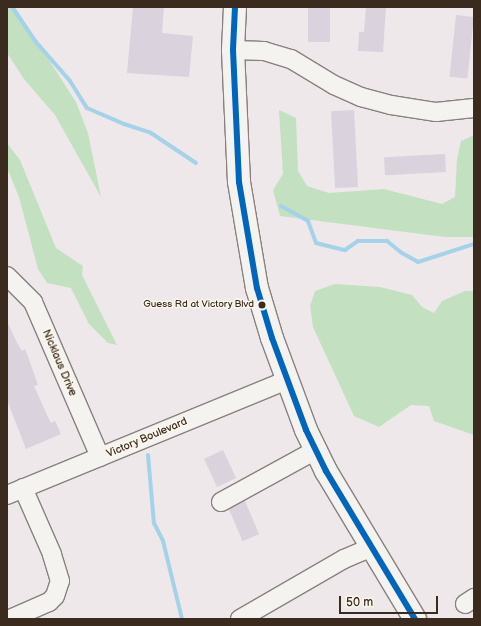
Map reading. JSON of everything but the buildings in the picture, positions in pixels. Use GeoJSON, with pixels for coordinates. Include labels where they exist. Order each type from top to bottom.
{"type":"FeatureCollection","features":[{"type":"Feature","properties":{"kind":"main road"},"geometry":{"type":"LineString","coordinates":[[235,7],[233,50],[238,174],[249,247],[272,338],[287,380],[316,450],[370,548],[414,619]]}},
{"type":"Feature","properties":{"kind":"street"},"geometry":{"type":"LineString","coordinates":[[233,50],[264,51],[291,59],[334,85],[361,96],[391,105],[436,112],[474,108]]}},
{"type":"Feature","properties":{"kind":"street","name":"Nicklaus Drive"},"geometry":{"type":"LineString","coordinates":[[7,276],[33,302],[100,457]]}},
{"type":"Feature","properties":{"kind":"street","name":"Victory Boulevard"},"geometry":{"type":"LineString","coordinates":[[15,492],[287,380]]}},
{"type":"Feature","properties":{"kind":"street"},"geometry":{"type":"LineString","coordinates":[[221,502],[316,450]]}},
{"type":"Feature","properties":{"kind":"street"},"geometry":{"type":"LineString","coordinates":[[10,619],[49,602],[56,596],[60,581],[52,554],[15,492]]}},
{"type":"Feature","properties":{"kind":"street"},"geometry":{"type":"LineString","coordinates":[[240,619],[344,559],[370,548]]}},
{"type":"Feature","properties":{"kind":"green space"},"geometry":{"type":"Polygon","coordinates":[[[7,7],[15,7],[76,102],[88,133],[101,197],[55,115],[24,79],[7,53],[7,7]]]}},
{"type":"Feature","properties":{"kind":"green space"},"geometry":{"type":"Polygon","coordinates":[[[279,110],[296,118],[298,171],[307,186],[329,193],[384,189],[442,204],[455,197],[457,159],[461,141],[474,135],[474,237],[445,237],[280,216],[273,190],[283,174],[279,110]]]}},
{"type":"Feature","properties":{"kind":"green space"},"geometry":{"type":"Polygon","coordinates":[[[7,143],[20,160],[56,248],[83,266],[82,275],[117,345],[108,343],[89,324],[71,288],[47,283],[38,269],[19,197],[7,168],[7,143]]]}},
{"type":"Feature","properties":{"kind":"green space"},"geometry":{"type":"Polygon","coordinates":[[[335,284],[380,287],[412,295],[422,307],[434,313],[442,301],[465,291],[474,291],[474,435],[434,421],[429,406],[411,405],[379,427],[354,416],[313,327],[310,306],[315,291],[335,284]]]}},
{"type":"Feature","properties":{"kind":"waterway"},"geometry":{"type":"LineString","coordinates":[[12,7],[36,42],[70,81],[87,108],[124,124],[151,133],[196,163]]}},
{"type":"Feature","properties":{"kind":"waterway"},"geometry":{"type":"LineString","coordinates":[[281,206],[308,221],[316,243],[345,250],[358,241],[387,241],[402,253],[418,262],[474,244]]}},
{"type":"Feature","properties":{"kind":"waterway"},"geometry":{"type":"LineString","coordinates":[[148,455],[154,523],[163,541],[182,619]]}},
{"type":"Feature","properties":{"kind":"transit line"},"geometry":{"type":"LineString","coordinates":[[235,7],[233,50],[239,182],[257,288],[272,338],[306,430],[326,471],[415,619]]}},
{"type":"Feature","properties":{"kind":"place","name":"Guess Rd at Victory Blvd"},"geometry":{"type":"Point","coordinates":[262,305]}}]}
